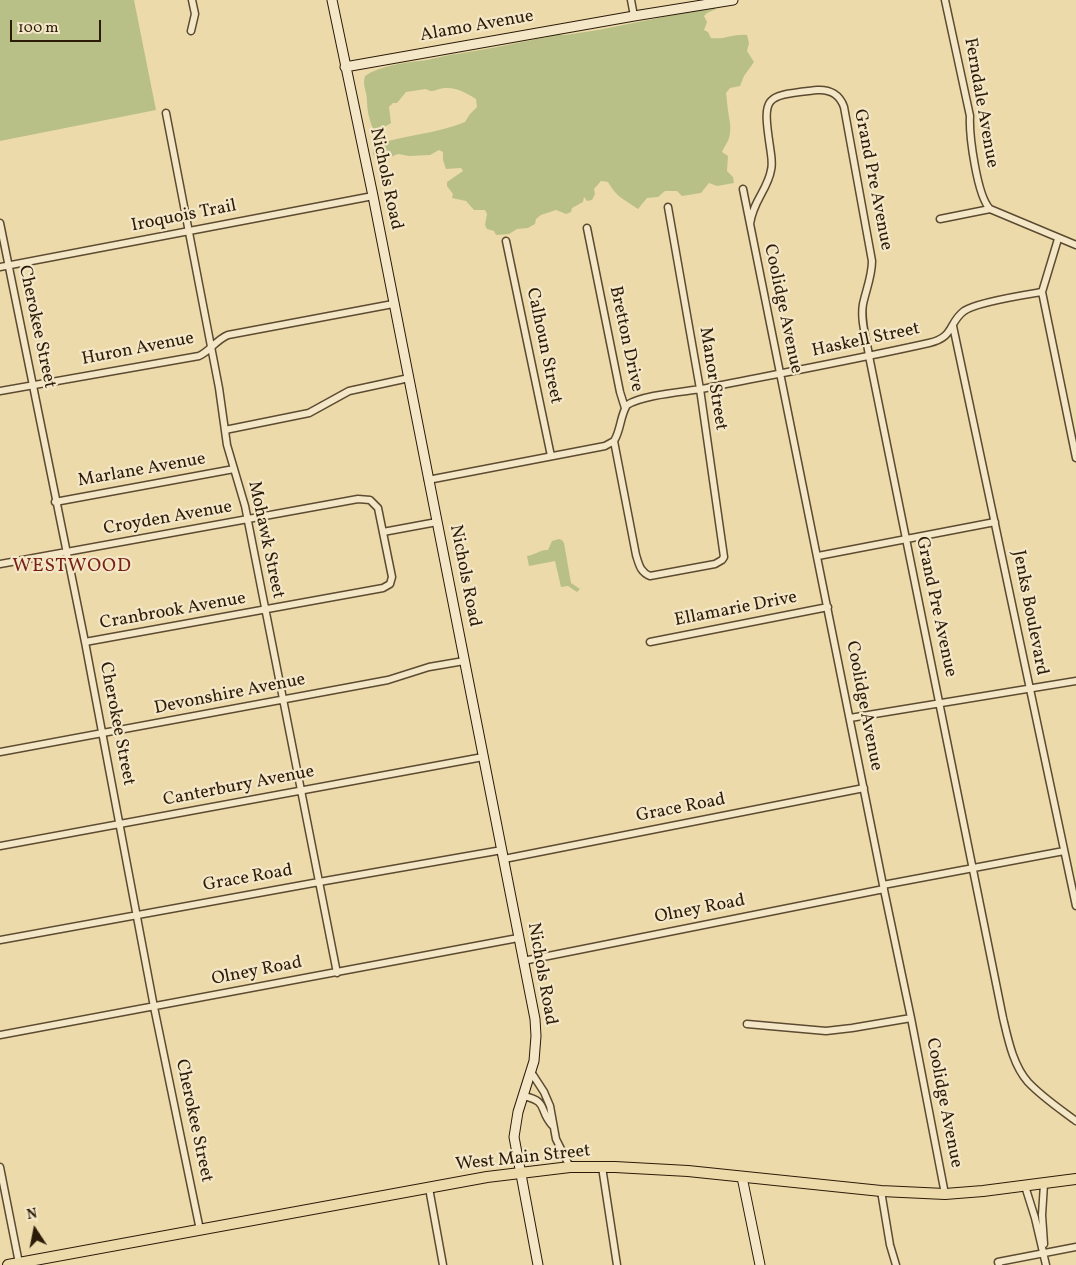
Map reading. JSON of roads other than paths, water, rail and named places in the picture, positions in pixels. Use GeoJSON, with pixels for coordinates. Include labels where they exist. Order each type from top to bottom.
{"type":"FeatureCollection","features":[{"type":"Feature","properties":{"kind":"main road","name":"West Main Street"},"geometry":{"type":"LineString","coordinates":[[8,1265],[520,1172],[570,1167],[688,1171],[881,1191],[945,1194],[1044,1184],[1076,1178]]}},
{"type":"Feature","properties":{"kind":"street"},"geometry":{"type":"LineString","coordinates":[[191,31],[195,14],[192,0]]}},
{"type":"Feature","properties":{"kind":"street","name":"Nichols Road"},"geometry":{"type":"LineString","coordinates":[[332,0],[373,196],[536,1029],[532,1072],[516,1122],[514,1137],[538,1265]]}},
{"type":"Feature","properties":{"kind":"street"},"geometry":{"type":"LineString","coordinates":[[631,0],[634,16]]}},
{"type":"Feature","properties":{"kind":"street","name":"Alamo Avenue"},"geometry":{"type":"LineString","coordinates":[[345,67],[733,0]]}},
{"type":"Feature","properties":{"kind":"street","name":"Ferndale Avenue"},"geometry":{"type":"LineString","coordinates":[[945,0],[970,116],[969,132],[982,195],[990,209]]}},
{"type":"Feature","properties":{"kind":"street","name":"Grand Pre Avenue"},"geometry":{"type":"LineString","coordinates":[[750,224],[752,209],[771,170],[772,163],[766,118],[768,104],[776,96],[816,90],[827,90],[835,94],[844,107],[872,261],[872,270],[862,316],[869,356],[1003,1018],[1016,1062],[1029,1083],[1076,1121]]}},
{"type":"Feature","properties":{"kind":"street","name":"Mohawk Street"},"geometry":{"type":"LineString","coordinates":[[166,113],[220,388],[227,445],[243,497],[337,972]]}},
{"type":"Feature","properties":{"kind":"street","name":"Coolidge Avenue"},"geometry":{"type":"LineString","coordinates":[[743,189],[945,1194]]}},
{"type":"Feature","properties":{"kind":"street","name":"Iroquois Trail"},"geometry":{"type":"LineString","coordinates":[[0,267],[373,196]]}},
{"type":"Feature","properties":{"kind":"street","name":"Manor Street"},"geometry":{"type":"LineString","coordinates":[[614,441],[636,555],[642,572],[654,576],[719,563],[724,557],[700,389],[668,207]]}},
{"type":"Feature","properties":{"kind":"street"},"geometry":{"type":"LineString","coordinates":[[940,220],[990,209],[1076,245]]}},
{"type":"Feature","properties":{"kind":"street","name":"Cherokee Street"},"geometry":{"type":"LineString","coordinates":[[0,223],[85,642],[154,1006],[200,1230]]}},
{"type":"Feature","properties":{"kind":"street","name":"Bretton Drive"},"geometry":{"type":"LineString","coordinates":[[587,228],[620,392],[625,408],[618,435],[614,441]]}},
{"type":"Feature","properties":{"kind":"street"},"geometry":{"type":"LineString","coordinates":[[1058,239],[1042,292],[1076,458]]}},
{"type":"Feature","properties":{"kind":"street","name":"Calhoun Street"},"geometry":{"type":"LineString","coordinates":[[506,241],[550,456]]}},
{"type":"Feature","properties":{"kind":"street","name":"Haskell Street"},"geometry":{"type":"LineString","coordinates":[[625,408],[636,401],[869,356],[936,341],[948,334],[956,320],[965,310],[1042,292]]}},
{"type":"Feature","properties":{"kind":"street","name":"Huron Avenue"},"geometry":{"type":"LineString","coordinates":[[0,392],[199,356],[219,339],[235,334],[393,304]]}},
{"type":"Feature","properties":{"kind":"street","name":"Jenks Boulevard"},"geometry":{"type":"LineString","coordinates":[[953,326],[1076,906]]}},
{"type":"Feature","properties":{"kind":"street"},"geometry":{"type":"LineString","coordinates":[[225,430],[303,415],[316,411],[349,390],[409,378]]}},
{"type":"Feature","properties":{"kind":"street"},"geometry":{"type":"LineString","coordinates":[[428,480],[605,446],[614,441]]}},
{"type":"Feature","properties":{"kind":"street","name":"Marlane Avenue"},"geometry":{"type":"LineString","coordinates":[[56,502],[234,469]]}},
{"type":"Feature","properties":{"kind":"street","name":"Croyden Avenue"},"geometry":{"type":"LineString","coordinates":[[0,564],[363,498],[376,504],[383,532]]}},
{"type":"Feature","properties":{"kind":"street"},"geometry":{"type":"LineString","coordinates":[[383,532],[437,522]]}},
{"type":"Feature","properties":{"kind":"street"},"geometry":{"type":"LineString","coordinates":[[818,556],[995,522]]}},
{"type":"Feature","properties":{"kind":"street","name":"Cranbrook Avenue"},"geometry":{"type":"LineString","coordinates":[[85,642],[378,590],[390,584],[392,577],[383,532]]}},
{"type":"Feature","properties":{"kind":"street","name":"Ellamarie Drive"},"geometry":{"type":"LineString","coordinates":[[650,642],[828,607]]}},
{"type":"Feature","properties":{"kind":"street","name":"Devonshire Avenue"},"geometry":{"type":"LineString","coordinates":[[0,752],[388,680],[430,667],[464,661]]}},
{"type":"Feature","properties":{"kind":"street"},"geometry":{"type":"LineString","coordinates":[[850,718],[1076,681]]}},
{"type":"Feature","properties":{"kind":"street","name":"Canterbury Avenue"},"geometry":{"type":"LineString","coordinates":[[0,846],[483,757]]}},
{"type":"Feature","properties":{"kind":"street","name":"Grace Road"},"geometry":{"type":"LineString","coordinates":[[0,940],[319,882],[503,854],[864,788]]}},
{"type":"Feature","properties":{"kind":"street","name":"Olney Road"},"geometry":{"type":"LineString","coordinates":[[523,960],[1064,851]]}},
{"type":"Feature","properties":{"kind":"street","name":"Olney Road"},"geometry":{"type":"LineString","coordinates":[[0,1035],[518,938]]}},
{"type":"Feature","properties":{"kind":"street"},"geometry":{"type":"LineString","coordinates":[[747,1024],[832,1030],[911,1018]]}},
{"type":"Feature","properties":{"kind":"street"},"geometry":{"type":"LineString","coordinates":[[532,1072],[550,1106],[552,1125],[559,1148],[570,1167]]}},
{"type":"Feature","properties":{"kind":"street"},"geometry":{"type":"LineString","coordinates":[[524,1096],[537,1099],[552,1125]]}},
{"type":"Feature","properties":{"kind":"street"},"geometry":{"type":"LineString","coordinates":[[0,1167],[19,1263]]}},
{"type":"Feature","properties":{"kind":"street"},"geometry":{"type":"LineString","coordinates":[[602,1167],[617,1265]]}},
{"type":"Feature","properties":{"kind":"street"},"geometry":{"type":"LineString","coordinates":[[742,1177],[760,1265]]}},
{"type":"Feature","properties":{"kind":"street"},"geometry":{"type":"LineString","coordinates":[[1044,1184],[1042,1215],[1044,1253]]}},
{"type":"Feature","properties":{"kind":"street"},"geometry":{"type":"LineString","coordinates":[[1025,1186],[1046,1265]]}},
{"type":"Feature","properties":{"kind":"street"},"geometry":{"type":"LineString","coordinates":[[429,1188],[443,1265]]}},
{"type":"Feature","properties":{"kind":"street"},"geometry":{"type":"LineString","coordinates":[[881,1191],[896,1265]]}},
{"type":"Feature","properties":{"kind":"street"},"geometry":{"type":"LineString","coordinates":[[998,1263],[1076,1246]]}},
{"type":"Feature","properties":{"kind":"district","name":"WESTWOOD"},"geometry":{"type":"Point","coordinates":[72,568]}}]}
